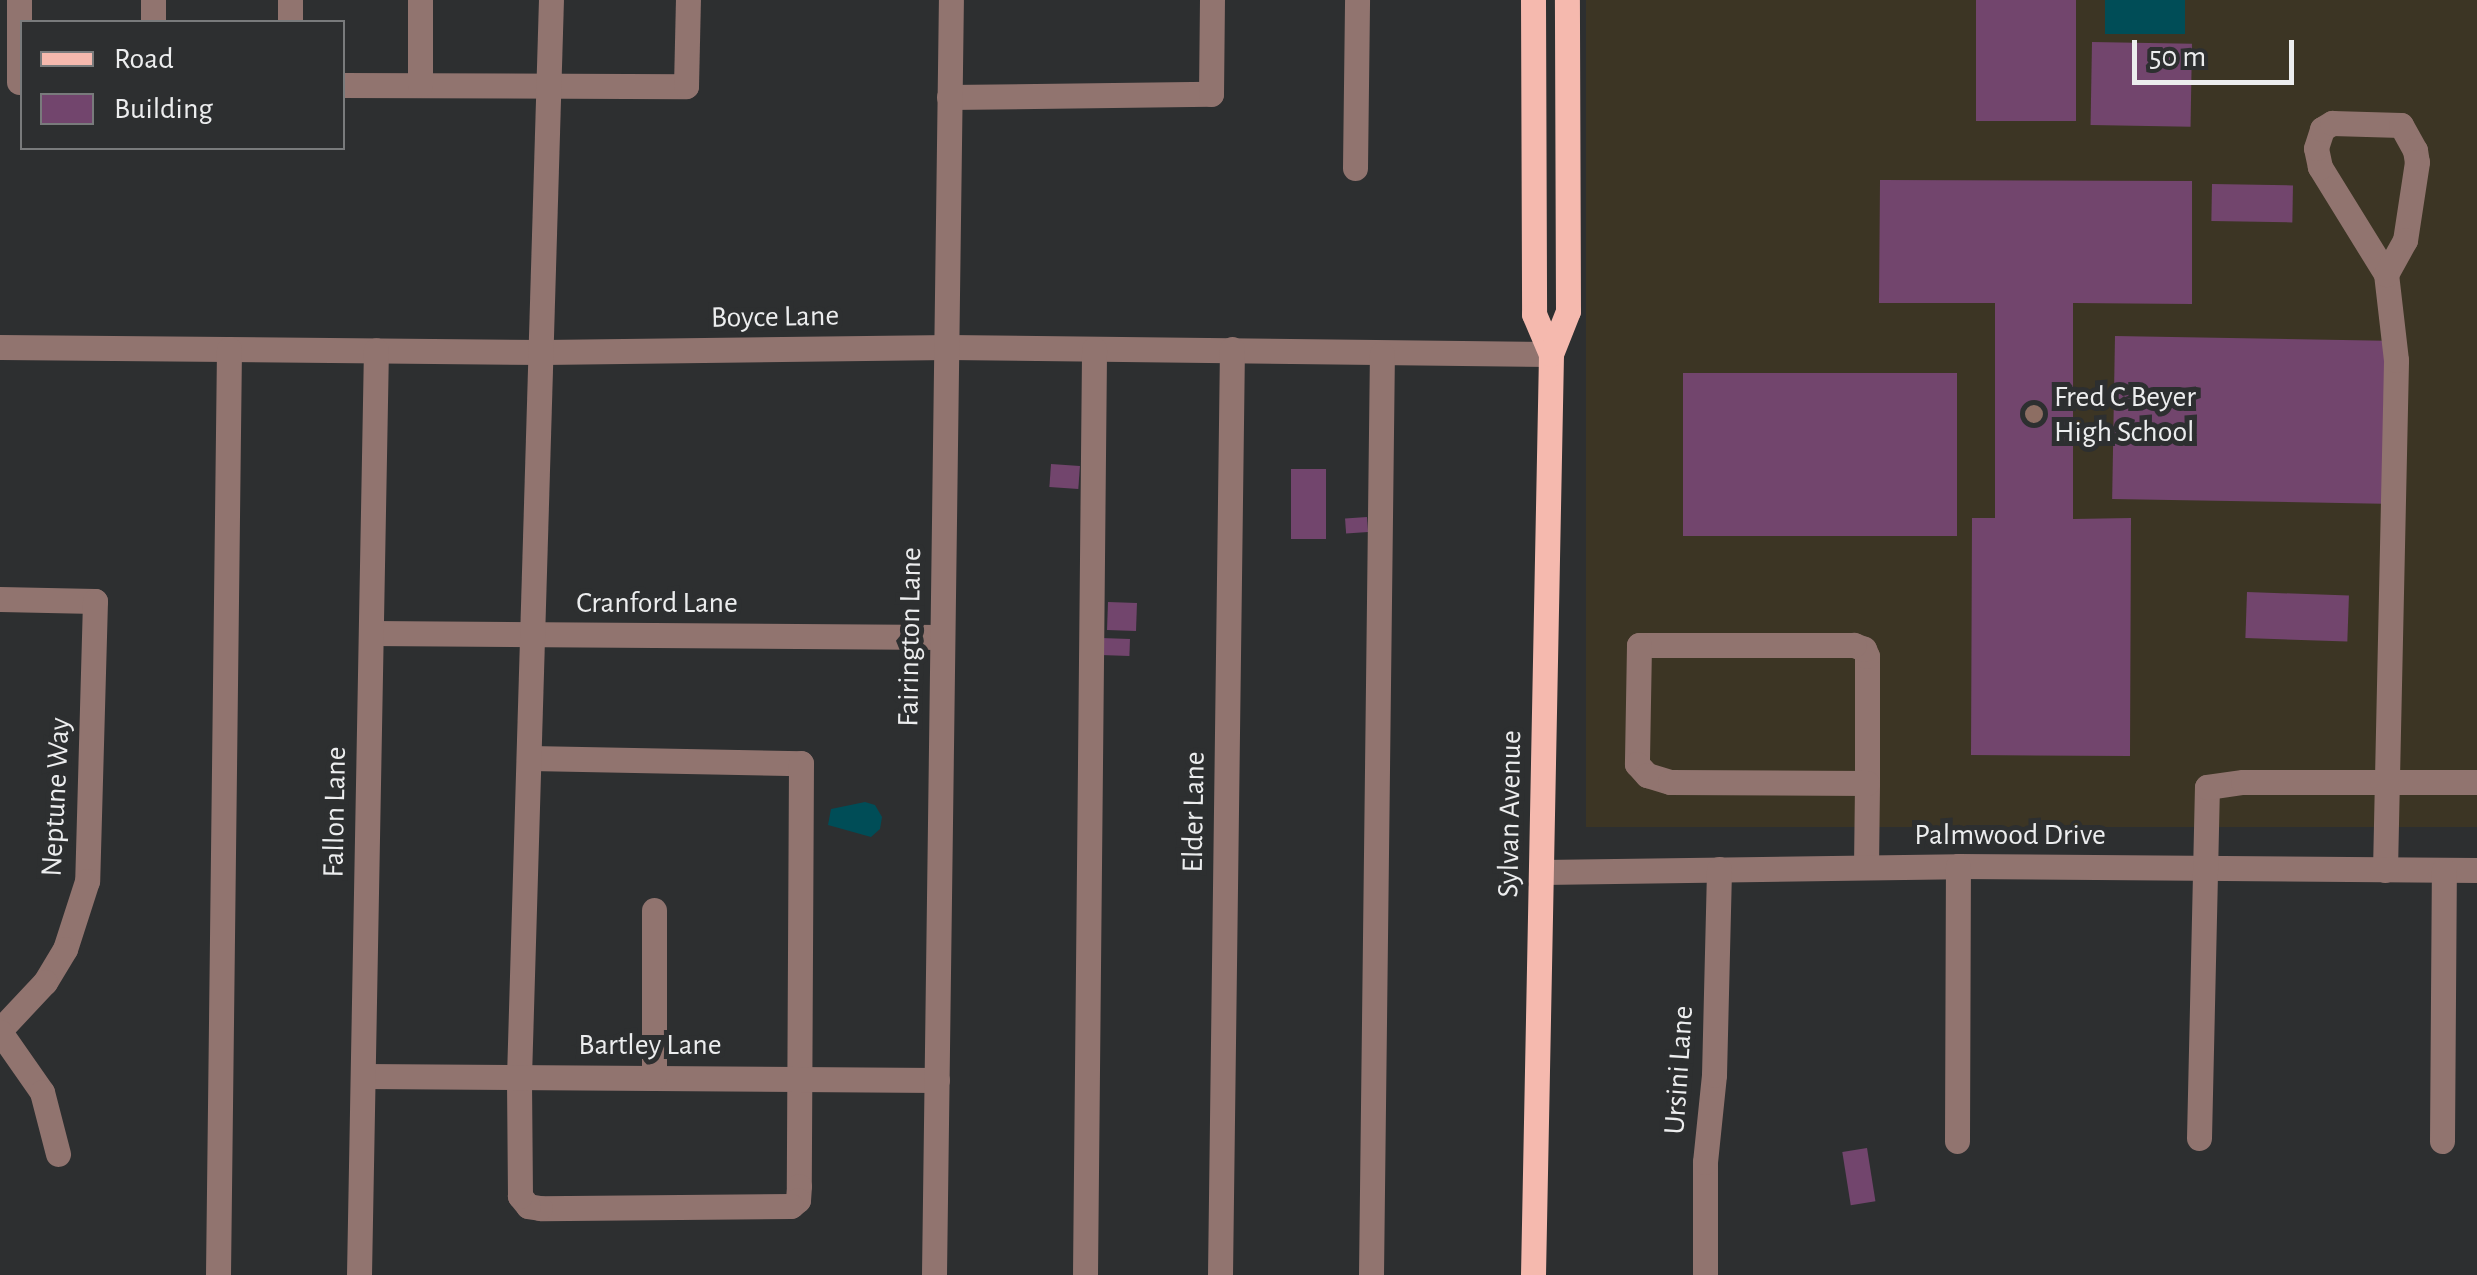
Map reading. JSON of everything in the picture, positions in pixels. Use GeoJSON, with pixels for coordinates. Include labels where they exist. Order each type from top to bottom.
{"type":"FeatureCollection","features":[{"type":"Feature","properties":{"kind":"main road","name":"Sylvan Avenue"},"geometry":{"type":"LineString","coordinates":[[1533,0],[1534,314],[1551,354]]}},
{"type":"Feature","properties":{"kind":"main road","name":"Sylvan Avenue"},"geometry":{"type":"LineString","coordinates":[[1533,1275],[1551,354],[1568,311],[1567,0]]}},
{"type":"Feature","properties":{"kind":"street"},"geometry":{"type":"LineString","coordinates":[[14,82],[20,0]]}},
{"type":"Feature","properties":{"kind":"street"},"geometry":{"type":"LineString","coordinates":[[420,0],[420,85]]}},
{"type":"Feature","properties":{"kind":"street"},"geometry":{"type":"LineString","coordinates":[[530,758],[800,764],[799,1186],[798,1200],[791,1206],[540,1208],[528,1206],[520,1196],[519,1077],[552,0]]}},
{"type":"Feature","properties":{"kind":"street"},"geometry":{"type":"LineString","coordinates":[[345,84],[686,86],[688,0]]}},
{"type":"Feature","properties":{"kind":"street","name":"Fairington Lane"},"geometry":{"type":"LineString","coordinates":[[934,1275],[951,0]]}},
{"type":"Feature","properties":{"kind":"street"},"geometry":{"type":"LineString","coordinates":[[950,97],[1211,94],[1212,0]]}},
{"type":"Feature","properties":{"kind":"street"},"geometry":{"type":"LineString","coordinates":[[1355,168],[1357,0]]}},
{"type":"Feature","properties":{"kind":"street"},"geometry":{"type":"LineString","coordinates":[[2385,870],[2396,360],[2386,274],[2320,168],[2316,148],[2322,128],[2332,123],[2400,125],[2415,150],[2418,162],[2406,240],[2386,274]]}},
{"type":"Feature","properties":{"kind":"street","name":"Boyce Lane"},"geometry":{"type":"LineString","coordinates":[[0,347],[543,352],[1094,348],[1551,354]]}},
{"type":"Feature","properties":{"kind":"street"},"geometry":{"type":"LineString","coordinates":[[1085,1275],[1094,348]]}},
{"type":"Feature","properties":{"kind":"street"},"geometry":{"type":"LineString","coordinates":[[218,1275],[230,349]]}},
{"type":"Feature","properties":{"kind":"street","name":"Elder Lane"},"geometry":{"type":"LineString","coordinates":[[1220,1275],[1232,349]]}},
{"type":"Feature","properties":{"kind":"street","name":"Fallon Lane"},"geometry":{"type":"LineString","coordinates":[[359,1275],[376,350]]}},
{"type":"Feature","properties":{"kind":"street"},"geometry":{"type":"LineString","coordinates":[[1371,1275],[1382,354]]}},
{"type":"Feature","properties":{"kind":"street","name":"Neptune Way"},"geometry":{"type":"LineString","coordinates":[[0,599],[94,600],[87,882],[65,950],[45,982],[0,1031]]}},
{"type":"Feature","properties":{"kind":"street","name":"Cranford Lane"},"geometry":{"type":"LineString","coordinates":[[371,633],[942,637]]}},
{"type":"Feature","properties":{"kind":"street"},"geometry":{"type":"LineString","coordinates":[[1866,867],[1867,783],[1864,649],[1854,645],[1639,645],[1637,764],[1647,775],[1670,782],[1867,783]]}},
{"type":"Feature","properties":{"kind":"street"},"geometry":{"type":"LineString","coordinates":[[2199,1138],[2207,787],[2242,782],[2477,782]]}},
{"type":"Feature","properties":{"kind":"street"},"geometry":{"type":"LineString","coordinates":[[1957,1141],[1958,866]]}},
{"type":"Feature","properties":{"kind":"street","name":"Palmwood Drive"},"geometry":{"type":"LineString","coordinates":[[1542,872],[1958,866],[2477,870]]}},
{"type":"Feature","properties":{"kind":"street","name":"Ursini Lane"},"geometry":{"type":"LineString","coordinates":[[1705,1275],[1704,1162],[1714,1075],[1719,869]]}},
{"type":"Feature","properties":{"kind":"street"},"geometry":{"type":"LineString","coordinates":[[2442,1141],[2444,870]]}},
{"type":"Feature","properties":{"kind":"street"},"geometry":{"type":"LineString","coordinates":[[654,910],[654,1078]]}},
{"type":"Feature","properties":{"kind":"street"},"geometry":{"type":"LineString","coordinates":[[0,1031],[42,1092],[58,1154]]}},
{"type":"Feature","properties":{"kind":"street","name":"Bartley Lane"},"geometry":{"type":"LineString","coordinates":[[363,1076],[936,1080]]}},
{"type":"Feature","properties":{"kind":"shaded area","name":"Fred C Beyer High School"},"geometry":{"type":"Polygon","coordinates":[[[1586,0],[2477,0],[2477,827],[1586,827],[1586,0]]]}},
{"type":"Feature","properties":{"kind":"water"},"geometry":{"type":"Polygon","coordinates":[[[2105,0],[2185,0],[2185,34],[2105,34],[2105,0]]]}},
{"type":"Feature","properties":{"kind":"water"},"geometry":{"type":"Polygon","coordinates":[[[865,802],[875,805],[882,817],[880,829],[871,837],[828,825],[831,809],[865,802]]]}},
{"type":"Feature","properties":{"kind":"building"},"geometry":{"type":"Polygon","coordinates":[[[1976,0],[2076,0],[2076,121],[1976,121],[1976,0]]]}},
{"type":"Feature","properties":{"kind":"building"},"geometry":{"type":"Polygon","coordinates":[[[2092,42],[2192,44],[2191,127],[2091,125],[2092,42]]]}},
{"type":"Feature","properties":{"kind":"building"},"geometry":{"type":"Polygon","coordinates":[[[1880,180],[2192,181],[2192,304],[2073,303],[2073,519],[2131,518],[2130,756],[1971,755],[1972,518],[1995,518],[1995,303],[1879,303],[1880,180]]]}},
{"type":"Feature","properties":{"kind":"building"},"geometry":{"type":"Polygon","coordinates":[[[2212,184],[2293,185],[2292,222],[2211,221],[2212,184]]]}},
{"type":"Feature","properties":{"kind":"building"},"geometry":{"type":"Polygon","coordinates":[[[2115,336],[2385,341],[2382,504],[2112,499],[2115,336]]]}},
{"type":"Feature","properties":{"kind":"building"},"geometry":{"type":"Polygon","coordinates":[[[1683,373],[1957,373],[1957,536],[1683,536],[1683,373]]]}},
{"type":"Feature","properties":{"kind":"building"},"geometry":{"type":"Polygon","coordinates":[[[1051,464],[1080,466],[1078,489],[1049,487],[1051,464]]]}},
{"type":"Feature","properties":{"kind":"building"},"geometry":{"type":"Polygon","coordinates":[[[1291,469],[1326,469],[1326,539],[1291,539],[1291,469]]]}},
{"type":"Feature","properties":{"kind":"building"},"geometry":{"type":"Polygon","coordinates":[[[1367,517],[1368,532],[1346,533],[1345,519],[1367,517]]]}},
{"type":"Feature","properties":{"kind":"building"},"geometry":{"type":"Polygon","coordinates":[[[2247,592],[2349,596],[2347,642],[2245,638],[2247,592]]]}},
{"type":"Feature","properties":{"kind":"building"},"geometry":{"type":"Polygon","coordinates":[[[1108,602],[1137,603],[1136,631],[1107,630],[1108,602]]]}},
{"type":"Feature","properties":{"kind":"building"},"geometry":{"type":"Polygon","coordinates":[[[1101,638],[1130,639],[1129,656],[1100,655],[1101,638]]]}},
{"type":"Feature","properties":{"kind":"building"},"geometry":{"type":"Polygon","coordinates":[[[1867,1148],[1875,1201],[1851,1205],[1842,1152],[1867,1148]]]}},
{"type":"Feature","properties":{"kind":"place","name":"Fred C Beyer High School"},"geometry":{"type":"Point","coordinates":[2034,414]}}]}
